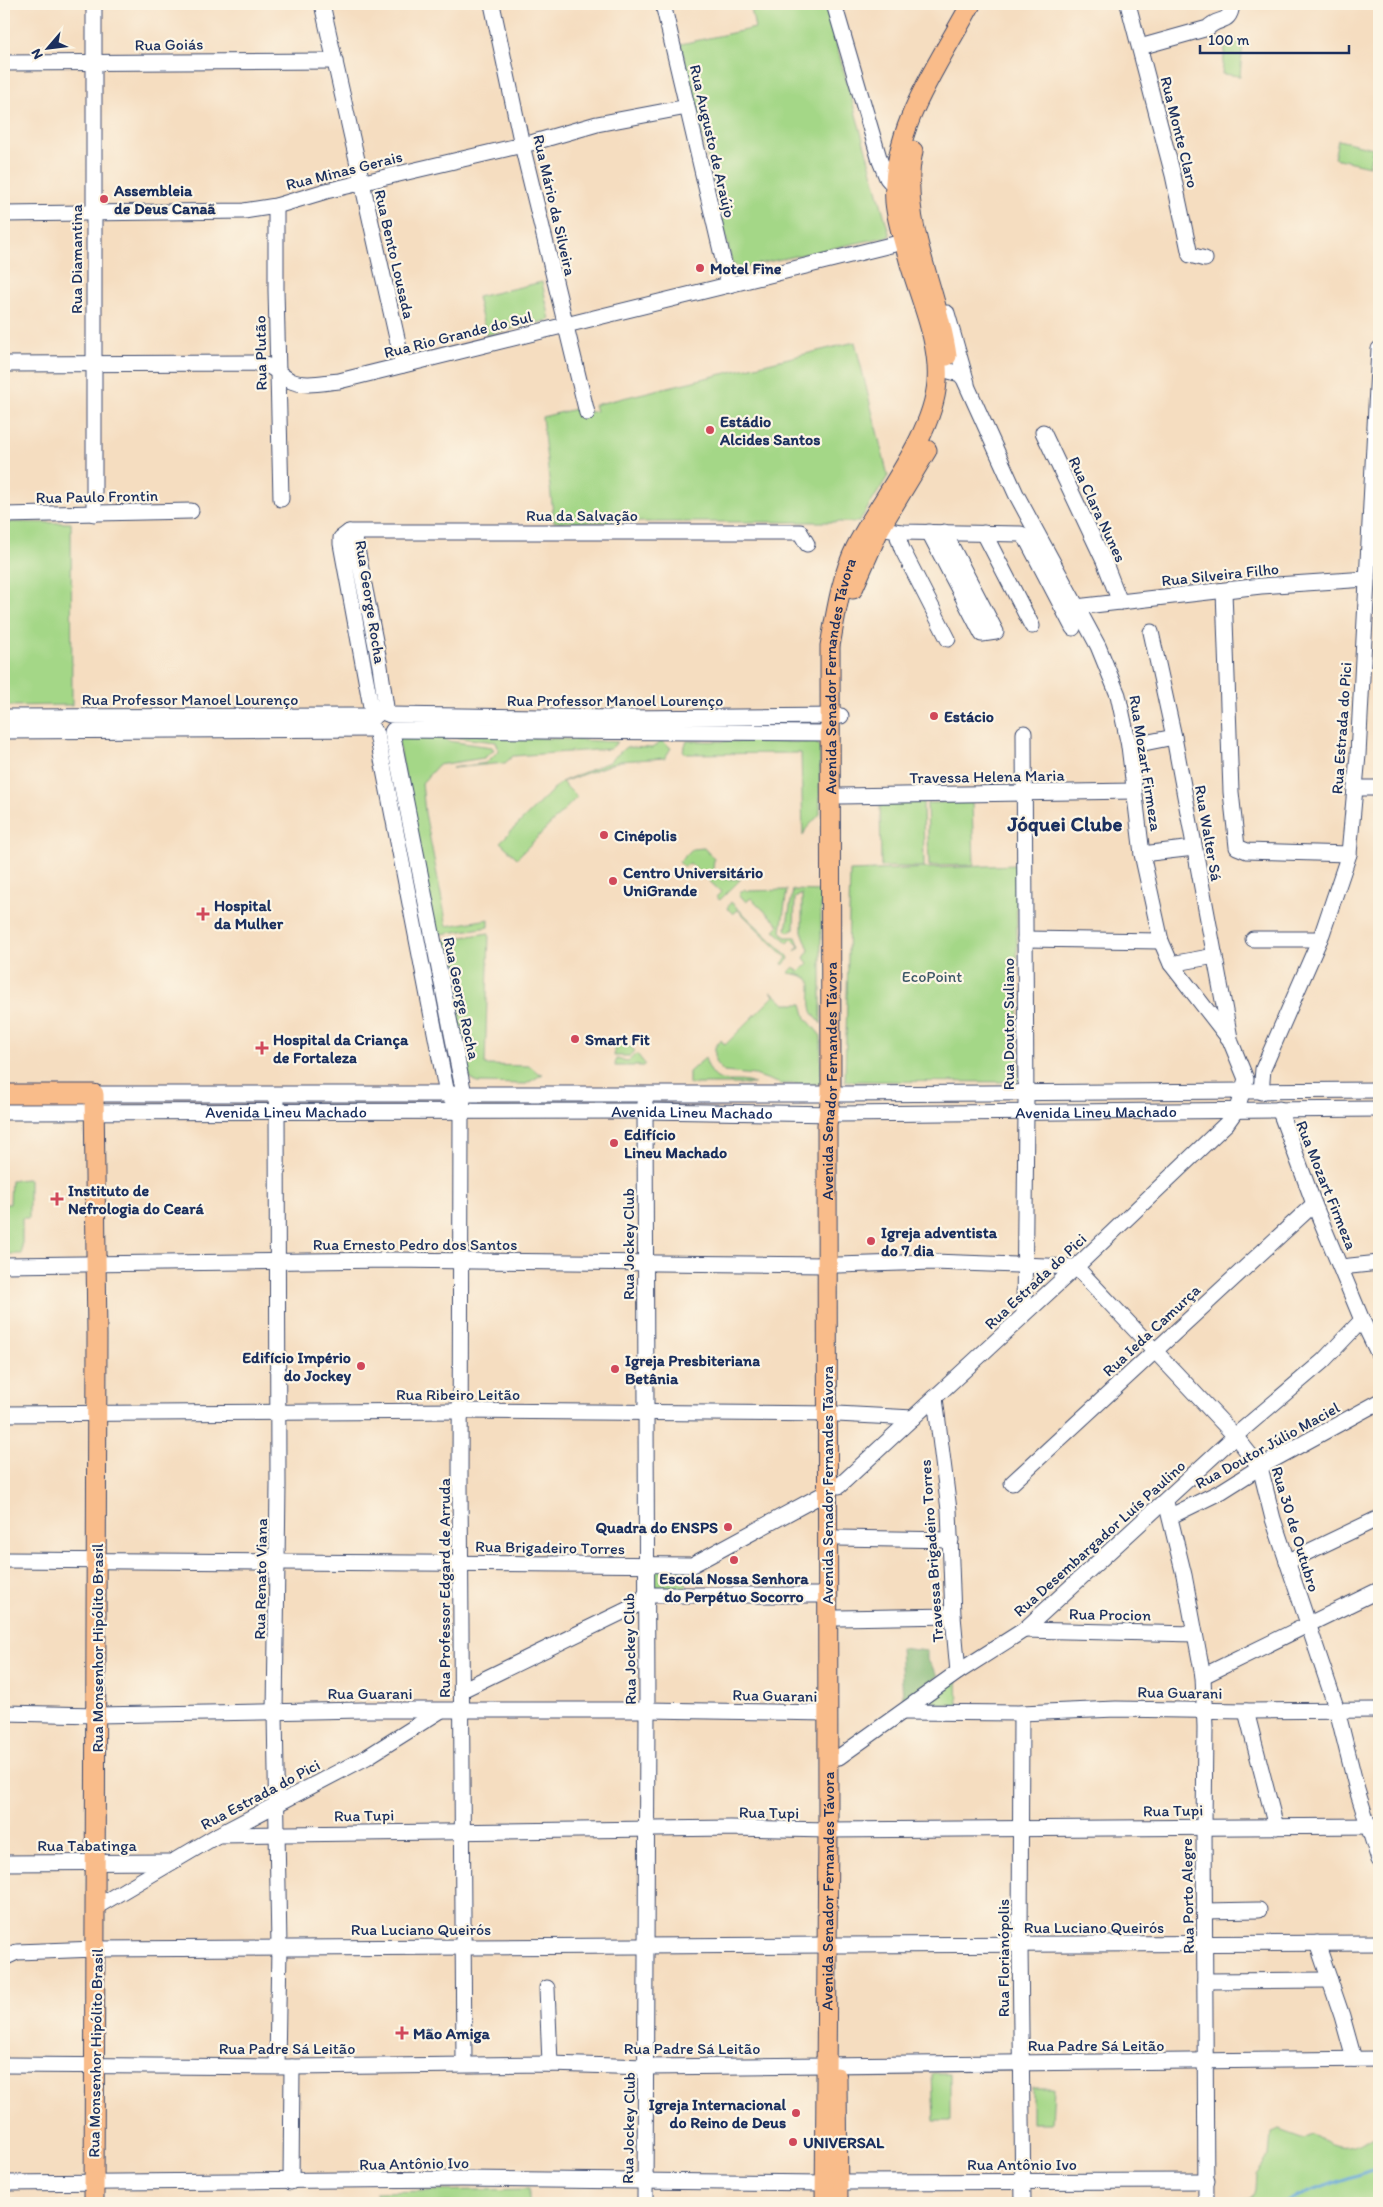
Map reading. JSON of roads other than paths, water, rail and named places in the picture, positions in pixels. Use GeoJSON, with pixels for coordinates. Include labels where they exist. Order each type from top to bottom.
{"type":"FeatureCollection","features":[{"type":"Feature","properties":{"kind":"main road","name":"Avenida Senador Fernandes Távora"},"geometry":{"type":"LineString","coordinates":[[824,2203],[831,2182],[833,1830],[826,1714],[827,1595],[833,1489],[833,1114],[837,1094],[841,796],[834,722],[830,646],[839,597],[856,548],[924,430],[937,382],[933,344],[895,187],[901,151],[911,116],[971,4]]}},
{"type":"Feature","properties":{"kind":"main road","name":"Avenida Senador Fernandes Távora"},"geometry":{"type":"LineString","coordinates":[[837,1094],[834,722],[842,643],[854,587],[880,528],[935,436],[949,371],[943,329],[906,235],[912,154],[922,116],[984,4]]}},
{"type":"Feature","properties":{"kind":"main road","name":"Avenida Lineu Machado"},"geometry":{"type":"LineString","coordinates":[[4,1094],[94,1103]]}},
{"type":"Feature","properties":{"kind":"main road","name":"Rua Monsenhor Hipólito Brasil"},"geometry":{"type":"LineString","coordinates":[[94,1103],[97,1413],[97,1863],[94,2203]]}},
{"type":"Feature","properties":{"kind":"main road","name":"Avenida Senador Fernandes Távora"},"geometry":{"type":"LineString","coordinates":[[833,1489],[838,1538],[839,1757],[833,1830]]}},
{"type":"Feature","properties":{"kind":"main road","name":"Avenida Senador Fernandes Távora"},"geometry":{"type":"LineString","coordinates":[[831,2182],[838,2203]]}},
{"type":"Feature","properties":{"kind":"street","name":"Rua Diamantina"},"geometry":{"type":"LineString","coordinates":[[94,4],[94,514]]}},
{"type":"Feature","properties":{"kind":"street","name":"Rua Bento Lousada"},"geometry":{"type":"LineString","coordinates":[[322,4],[403,365]]}},
{"type":"Feature","properties":{"kind":"street","name":"Rua Mário da Silveira"},"geometry":{"type":"LineString","coordinates":[[492,4],[522,145],[587,413]]}},
{"type":"Feature","properties":{"kind":"street","name":"Rua Augusto de Araújo"},"geometry":{"type":"LineString","coordinates":[[663,4],[729,285]]}},
{"type":"Feature","properties":{"kind":"street","name":"Rua Mozart Firmeza"},"geometry":{"type":"LineString","coordinates":[[834,4],[877,149],[887,178],[895,187]]}},
{"type":"Feature","properties":{"kind":"street","name":"Rua Monte Claro"},"geometry":{"type":"LineString","coordinates":[[1128,4],[1173,175],[1190,255],[1205,259]]}},
{"type":"Feature","properties":{"kind":"street"},"geometry":{"type":"LineString","coordinates":[[1140,47],[1208,28],[1210,25],[1226,20],[1231,14],[1232,4]]}},
{"type":"Feature","properties":{"kind":"street","name":"Rua Goiás"},"geometry":{"type":"LineString","coordinates":[[4,63],[335,62]]}},
{"type":"Feature","properties":{"kind":"street","name":"Rua Minas Gerais"},"geometry":{"type":"LineString","coordinates":[[4,214],[244,212],[276,206],[476,154],[522,145],[597,124],[686,107]]}},
{"type":"Feature","properties":{"kind":"street","name":"Rua Mozart Firmeza"},"geometry":{"type":"LineString","coordinates":[[877,149],[881,175],[891,208],[906,235],[931,259],[969,391]]}},
{"type":"Feature","properties":{"kind":"street","name":"Rua Plutão"},"geometry":{"type":"LineString","coordinates":[[276,206],[281,499]]}},
{"type":"Feature","properties":{"kind":"street","name":"Rua Rio Grande do Sul"},"geometry":{"type":"LineString","coordinates":[[4,364],[266,364],[294,382],[339,381],[729,285],[906,235]]}},
{"type":"Feature","properties":{"kind":"street","name":"Rua Estrada do Pici"},"geometry":{"type":"LineString","coordinates":[[1261,1092],[1263,1069],[1320,939],[1349,854],[1371,585],[1379,349]]}},
{"type":"Feature","properties":{"kind":"street","name":"Rua Mozart Firmeza"},"geometry":{"type":"LineString","coordinates":[[949,371],[960,374],[969,391],[1050,573],[1076,607],[1098,646],[1118,695],[1129,746],[1142,854],[1161,941],[1171,964],[1230,1040],[1246,1079],[1242,1092]]}},
{"type":"Feature","properties":{"kind":"street","name":"Rua Clara Nunes"},"geometry":{"type":"LineString","coordinates":[[1043,432],[1104,561],[1120,602]]}},
{"type":"Feature","properties":{"kind":"street","name":"Rua Paulo Frontin"},"geometry":{"type":"LineString","coordinates":[[4,515],[191,511]]}},
{"type":"Feature","properties":{"kind":"street"},"geometry":{"type":"LineString","coordinates":[[880,528],[901,532],[1020,534],[1027,540],[1050,573],[1073,628]]}},
{"type":"Feature","properties":{"kind":"street","name":"Rua da Salvação"},"geometry":{"type":"LineString","coordinates":[[349,532],[800,532],[807,544]]}},
{"type":"Feature","properties":{"kind":"street","name":"Rua George Rocha"},"geometry":{"type":"LineString","coordinates":[[349,532],[341,538],[341,544],[371,707],[383,723],[464,1094]]}},
{"type":"Feature","properties":{"kind":"street"},"geometry":{"type":"LineString","coordinates":[[901,532],[898,537],[899,544],[948,640]]}},
{"type":"Feature","properties":{"kind":"street"},"geometry":{"type":"LineString","coordinates":[[937,532],[965,587]]}},
{"type":"Feature","properties":{"kind":"street"},"geometry":{"type":"LineString","coordinates":[[984,533],[1032,626]]}},
{"type":"Feature","properties":{"kind":"street","name":"Rua Silveira Filho"},"geometry":{"type":"LineString","coordinates":[[1076,607],[1224,590],[1371,585]]}},
{"type":"Feature","properties":{"kind":"street"},"geometry":{"type":"LineString","coordinates":[[1224,590],[1231,792],[1238,849],[1247,851],[1349,854]]}},
{"type":"Feature","properties":{"kind":"street","name":"Rua Walter Sá"},"geometry":{"type":"LineString","coordinates":[[1151,632],[1174,737],[1230,1040]]}},
{"type":"Feature","properties":{"kind":"street","name":"Rua Professor Manoel Lourenço"},"geometry":{"type":"LineString","coordinates":[[4,717],[675,725],[834,722]]}},
{"type":"Feature","properties":{"kind":"street","name":"Rua Professor Manoel Lourenço"},"geometry":{"type":"LineString","coordinates":[[4,731],[383,723]]}},
{"type":"Feature","properties":{"kind":"street","name":"Rua George Rocha"},"geometry":{"type":"LineString","coordinates":[[383,723],[447,1094]]}},
{"type":"Feature","properties":{"kind":"street","name":"Rua Doutor Suliano"},"geometry":{"type":"LineString","coordinates":[[1024,733],[1026,1092],[1024,1315]]}},
{"type":"Feature","properties":{"kind":"street"},"geometry":{"type":"LineString","coordinates":[[1129,746],[1174,737]]}},
{"type":"Feature","properties":{"kind":"street"},"geometry":{"type":"LineString","coordinates":[[1355,788],[1379,788]]}},
{"type":"Feature","properties":{"kind":"street","name":"Travessa Helena Maria"},"geometry":{"type":"LineString","coordinates":[[841,796],[1134,791]]}},
{"type":"Feature","properties":{"kind":"street"},"geometry":{"type":"LineString","coordinates":[[1142,854],[1194,848]]}},
{"type":"Feature","properties":{"kind":"street"},"geometry":{"type":"LineString","coordinates":[[1025,939],[1161,941]]}},
{"type":"Feature","properties":{"kind":"street"},"geometry":{"type":"LineString","coordinates":[[1253,939],[1320,939]]}},
{"type":"Feature","properties":{"kind":"street"},"geometry":{"type":"LineString","coordinates":[[1171,964],[1215,956]]}},
{"type":"Feature","properties":{"kind":"street"},"geometry":{"type":"LineString","coordinates":[[1239,1059],[1263,1069]]}},
{"type":"Feature","properties":{"kind":"street","name":"Avenida Lineu Machado"},"geometry":{"type":"LineString","coordinates":[[4,1112],[94,1103],[277,1093],[837,1094],[1379,1090]]}},
{"type":"Feature","properties":{"kind":"street","name":"Rua Estrada do Pici"},"geometry":{"type":"LineString","coordinates":[[646,1566],[692,1565],[833,1489],[935,1398],[1227,1123],[1238,1109],[1242,1092]]}},
{"type":"Feature","properties":{"kind":"street","name":"Rua Renato Viana"},"geometry":{"type":"LineString","coordinates":[[277,1093],[278,1564],[275,1713],[279,1947],[277,2066]]}},
{"type":"Feature","properties":{"kind":"street"},"geometry":{"type":"LineString","coordinates":[[305,1093],[305,1112]]}},
{"type":"Feature","properties":{"kind":"street"},"geometry":{"type":"LineString","coordinates":[[238,1094],[239,1112]]}},
{"type":"Feature","properties":{"kind":"street"},"geometry":{"type":"LineString","coordinates":[[447,1094],[461,1112]]}},
{"type":"Feature","properties":{"kind":"street","name":"Rua Professor Edgard de Arruda"},"geometry":{"type":"LineString","coordinates":[[464,1094],[461,1112],[460,1261],[464,2064]]}},
{"type":"Feature","properties":{"kind":"street","name":"Rua Jockey Club"},"geometry":{"type":"LineString","coordinates":[[645,1094],[645,1598],[647,1710],[645,2203]]}},
{"type":"Feature","properties":{"kind":"street","name":"Avenida Lineu Machado"},"geometry":{"type":"LineString","coordinates":[[94,1103],[239,1112],[833,1114],[1379,1109]]}},
{"type":"Feature","properties":{"kind":"street","name":"Rua Mozart Firmeza"},"geometry":{"type":"LineString","coordinates":[[1279,1109],[1314,1204],[1362,1320],[1379,1355]]}},
{"type":"Feature","properties":{"kind":"street","name":"Rua Ieda Camurça"},"geometry":{"type":"LineString","coordinates":[[1012,1483],[1314,1204]]}},
{"type":"Feature","properties":{"kind":"street","name":"Rua Ernesto Pedro dos Santos"},"geometry":{"type":"LineString","coordinates":[[4,1265],[96,1262],[460,1261],[832,1265],[933,1262],[1076,1267]]}},
{"type":"Feature","properties":{"kind":"street"},"geometry":{"type":"LineString","coordinates":[[1341,1267],[1379,1263]]}},
{"type":"Feature","properties":{"kind":"street","name":"Rua 30 de Outubro"},"geometry":{"type":"LineString","coordinates":[[1076,1267],[1235,1436],[1260,1467],[1287,1562],[1310,1624],[1374,1826],[1379,1860]]}},
{"type":"Feature","properties":{"kind":"street","name":"Rua Desembargador Luís Paulino"},"geometry":{"type":"LineString","coordinates":[[839,1757],[958,1672],[1024,1630],[1169,1509],[1235,1436],[1322,1361],[1362,1320]]}},
{"type":"Feature","properties":{"kind":"street","name":"Travessa Brigadeiro Torres"},"geometry":{"type":"LineString","coordinates":[[935,1398],[952,1540],[953,1616],[958,1672]]}},
{"type":"Feature","properties":{"kind":"street","name":"Rua Doutor Júlio Maciel"},"geometry":{"type":"LineString","coordinates":[[1169,1509],[1222,1491],[1260,1467],[1379,1402]]}},
{"type":"Feature","properties":{"kind":"street","name":"Rua Ribeiro Leitão"},"geometry":{"type":"LineString","coordinates":[[4,1414],[460,1411],[832,1414],[913,1418]]}},
{"type":"Feature","properties":{"kind":"street","name":"Rua Porto Alegre"},"geometry":{"type":"LineString","coordinates":[[1169,1509],[1203,1676],[1205,1710],[1206,2203]]}},
{"type":"Feature","properties":{"kind":"street"},"geometry":{"type":"LineString","coordinates":[[1287,1562],[1379,1518]]}},
{"type":"Feature","properties":{"kind":"street"},"geometry":{"type":"LineString","coordinates":[[838,1538],[952,1540]]}},
{"type":"Feature","properties":{"kind":"street","name":"Rua Brigadeiro Torres"},"geometry":{"type":"LineString","coordinates":[[4,1560],[646,1566]]}},
{"type":"Feature","properties":{"kind":"street"},"geometry":{"type":"LineString","coordinates":[[1203,1676],[1379,1590]]}},
{"type":"Feature","properties":{"kind":"street"},"geometry":{"type":"LineString","coordinates":[[462,1690],[645,1598],[827,1595]]}},
{"type":"Feature","properties":{"kind":"street"},"geometry":{"type":"LineString","coordinates":[[838,1618],[953,1616]]}},
{"type":"Feature","properties":{"kind":"street","name":"Rua Procion"},"geometry":{"type":"LineString","coordinates":[[1024,1630],[1195,1634]]}},
{"type":"Feature","properties":{"kind":"street","name":"Rua Guarani"},"geometry":{"type":"LineString","coordinates":[[903,1712],[1021,1713],[1116,1708],[1246,1712],[1379,1710]]}},
{"type":"Feature","properties":{"kind":"street","name":"Rua Guarani"},"geometry":{"type":"LineString","coordinates":[[4,1713],[97,1715],[647,1710],[826,1714]]}},
{"type":"Feature","properties":{"kind":"street","name":"Rua Estrada do Pici"},"geometry":{"type":"LineString","coordinates":[[96,1907],[218,1835],[367,1757],[440,1711]]}},
{"type":"Feature","properties":{"kind":"street"},"geometry":{"type":"LineString","coordinates":[[1246,1712],[1276,1827]]}},
{"type":"Feature","properties":{"kind":"street","name":"Rua Florianópolis"},"geometry":{"type":"LineString","coordinates":[[1021,1713],[1020,1945],[1023,2203]]}},
{"type":"Feature","properties":{"kind":"street","name":"Rua Tupi"},"geometry":{"type":"LineString","coordinates":[[218,1835],[730,1828],[833,1830],[1374,1826]]}},
{"type":"Feature","properties":{"kind":"street","name":"Rua Tabatinga"},"geometry":{"type":"LineString","coordinates":[[4,1863],[171,1862]]}},
{"type":"Feature","properties":{"kind":"street"},"geometry":{"type":"LineString","coordinates":[[1204,1911],[1259,1910]]}},
{"type":"Feature","properties":{"kind":"street"},"geometry":{"type":"LineString","coordinates":[[1317,1943],[1354,2059]]}},
{"type":"Feature","properties":{"kind":"street","name":"Rua Luciano Queirós"},"geometry":{"type":"LineString","coordinates":[[11,1955],[96,1949],[279,1947],[1379,1943]]}},
{"type":"Feature","properties":{"kind":"street"},"geometry":{"type":"LineString","coordinates":[[1205,1981],[1330,1980]]}},
{"type":"Feature","properties":{"kind":"street"},"geometry":{"type":"LineString","coordinates":[[547,1988],[550,2064]]}},
{"type":"Feature","properties":{"kind":"street","name":"Rua Padre Sá Leitão"},"geometry":{"type":"LineString","coordinates":[[4,2065],[95,2064],[292,2067],[550,2064],[646,2067],[1379,2059]]}},
{"type":"Feature","properties":{"kind":"street"},"geometry":{"type":"LineString","coordinates":[[291,2182],[292,2067]]}},
{"type":"Feature","properties":{"kind":"street","name":"Rua Antônio Ivo"},"geometry":{"type":"LineString","coordinates":[[4,2183],[291,2182],[462,2179],[645,2183],[1206,2181]]}},
{"type":"Feature","properties":{"kind":"waterway"},"geometry":{"type":"LineString","coordinates":[[1281,2203],[1379,2168]]}},
{"type":"Feature","properties":{"kind":"place","name":"Assembleia de Deus Canaã"},"geometry":{"type":"Point","coordinates":[104,199]}},
{"type":"Feature","properties":{"kind":"place","name":"Motel Fine"},"geometry":{"type":"Point","coordinates":[700,268]}},
{"type":"Feature","properties":{"kind":"place","name":"Estádio Alcides Santos"},"geometry":{"type":"Point","coordinates":[710,430]}},
{"type":"Feature","properties":{"kind":"place","name":"Estácio"},"geometry":{"type":"Point","coordinates":[934,716]}},
{"type":"Feature","properties":{"kind":"place","name":"Cinépolis"},"geometry":{"type":"Point","coordinates":[604,835]}},
{"type":"Feature","properties":{"kind":"place","name":"Centro Universitário UniGrande"},"geometry":{"type":"Point","coordinates":[613,881]}},
{"type":"Feature","properties":{"kind":"place","name":"Hospital da Mulher"},"geometry":{"type":"Point","coordinates":[203,914]}},
{"type":"Feature","properties":{"kind":"place","name":"Smart Fit"},"geometry":{"type":"Point","coordinates":[575,1039]}},
{"type":"Feature","properties":{"kind":"place","name":"Hospital da Criança de Fortaleza"},"geometry":{"type":"Point","coordinates":[262,1048]}},
{"type":"Feature","properties":{"kind":"place","name":"Edifício Lineu Machado"},"geometry":{"type":"Point","coordinates":[614,1143]}},
{"type":"Feature","properties":{"kind":"place","name":"Instituto de Nefrologia do Ceará"},"geometry":{"type":"Point","coordinates":[57,1199]}},
{"type":"Feature","properties":{"kind":"place","name":"Igreja adventista do 7 dia"},"geometry":{"type":"Point","coordinates":[871,1241]}},
{"type":"Feature","properties":{"kind":"place","name":"Edifício Império do Jockey"},"geometry":{"type":"Point","coordinates":[361,1366]}},
{"type":"Feature","properties":{"kind":"place","name":"Igreja Presbiteriana Betânia"},"geometry":{"type":"Point","coordinates":[615,1369]}},
{"type":"Feature","properties":{"kind":"place","name":"Quadra do ENSPS"},"geometry":{"type":"Point","coordinates":[728,1527]}},
{"type":"Feature","properties":{"kind":"place","name":"Escola Nossa Senhora do Perpétuo Socorro"},"geometry":{"type":"Point","coordinates":[734,1560]}},
{"type":"Feature","properties":{"kind":"place","name":"Mão Amiga"},"geometry":{"type":"Point","coordinates":[402,2033]}},
{"type":"Feature","properties":{"kind":"place","name":"Igreja Internacional do Reino de Deus"},"geometry":{"type":"Point","coordinates":[796,2113]}},
{"type":"Feature","properties":{"kind":"place","name":"UNIVERSAL"},"geometry":{"type":"Point","coordinates":[793,2142]}},
{"type":"Feature","properties":{"kind":"district","name":"Jóquei Clube"},"geometry":{"type":"Point","coordinates":[1065,824]}},
{"type":"Feature","properties":{"kind":"park label","name":"EcoPoint"},"geometry":{"type":"Point","coordinates":[932,976]}}]}
